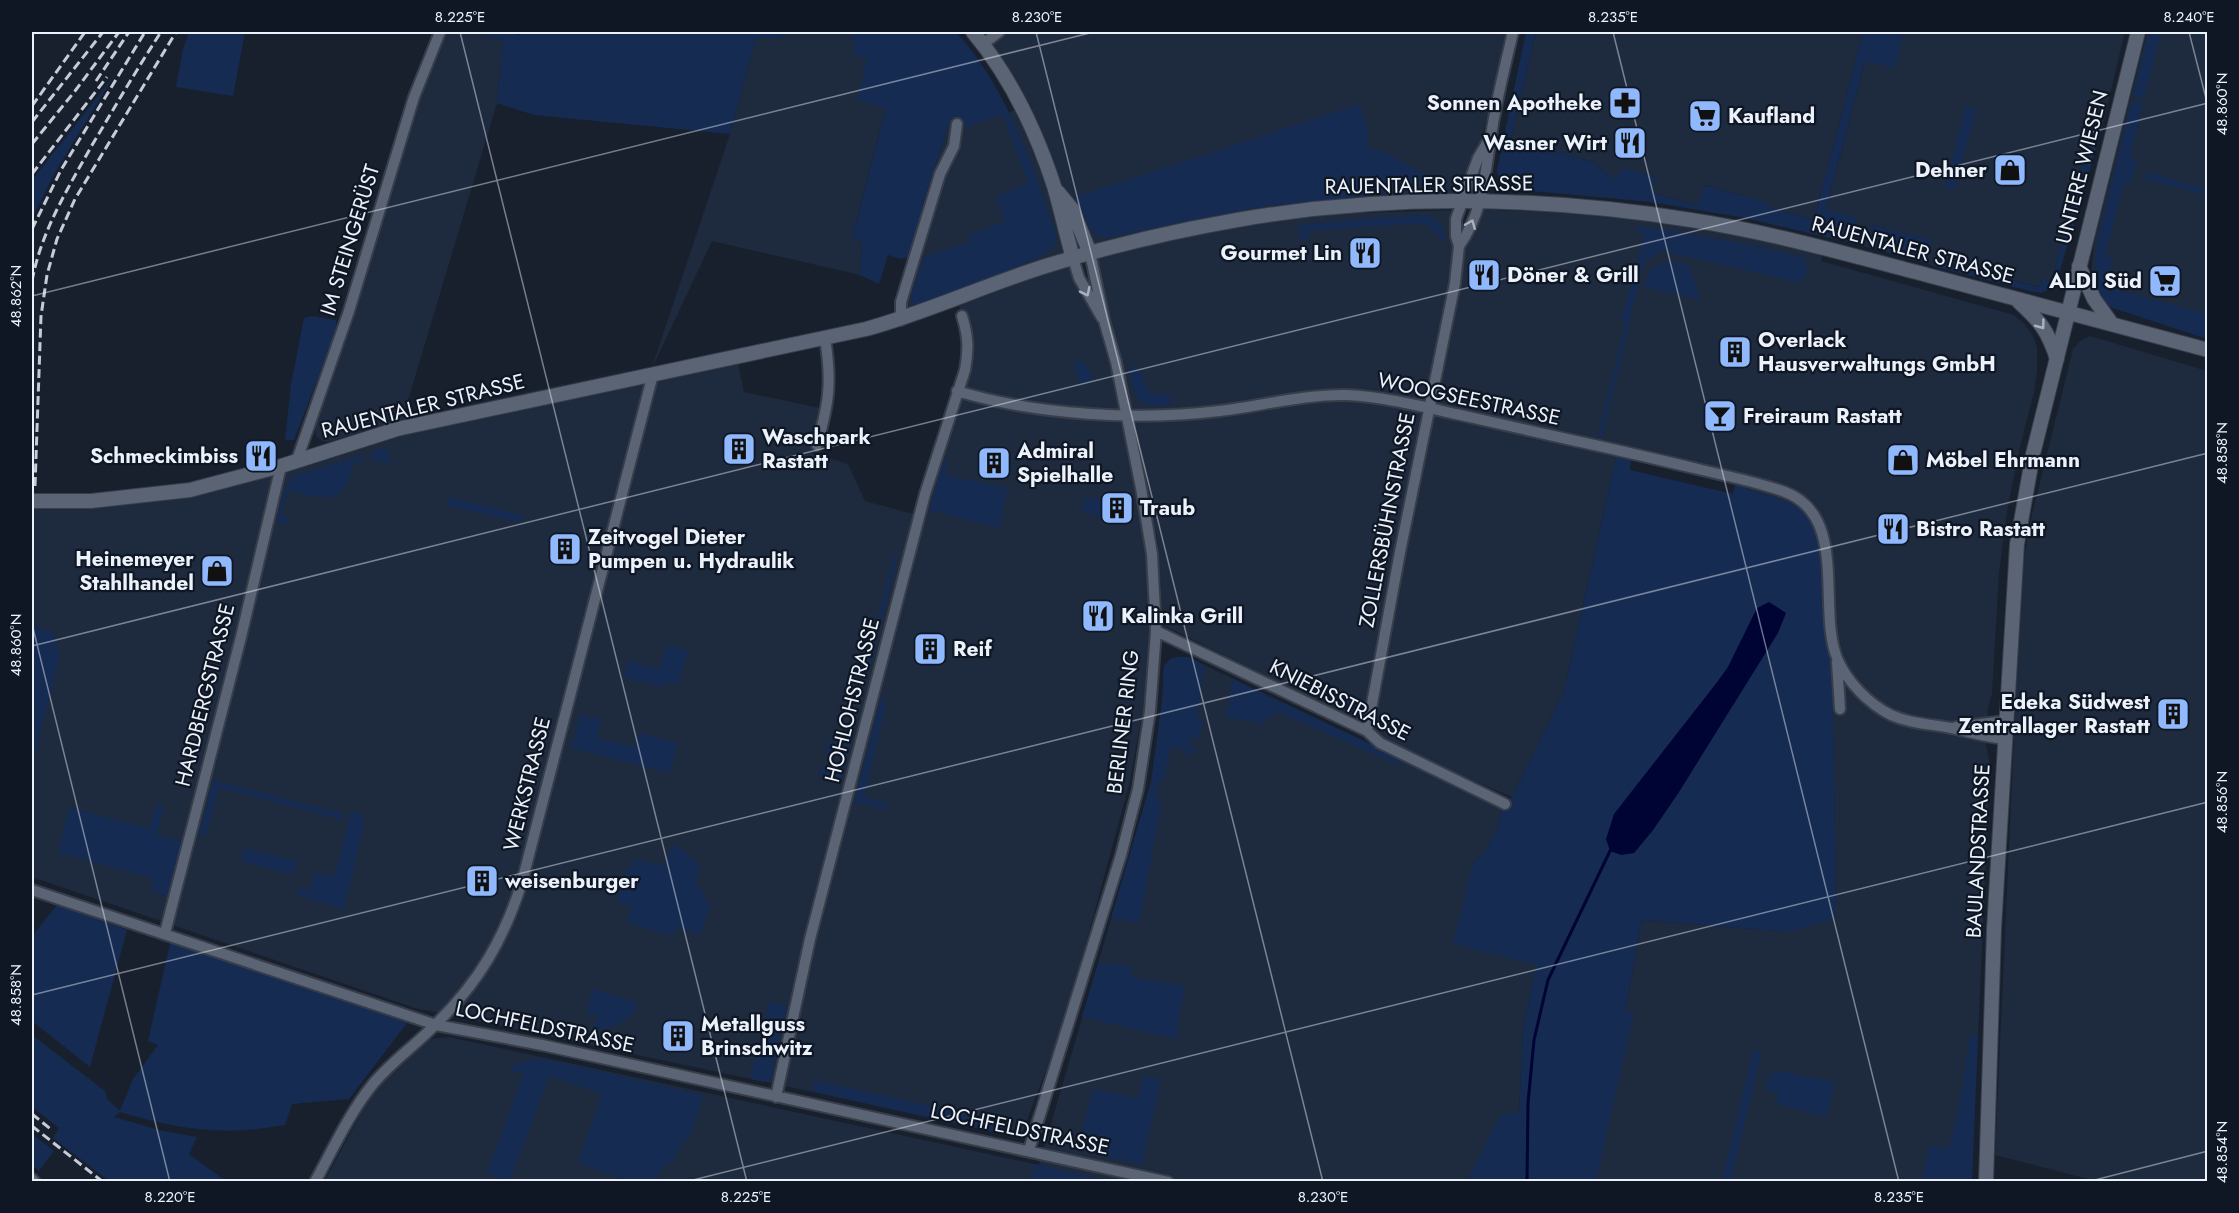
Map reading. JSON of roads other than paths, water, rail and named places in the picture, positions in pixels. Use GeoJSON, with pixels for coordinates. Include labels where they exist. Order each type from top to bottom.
{"type":"FeatureCollection","features":[{"type":"Feature","properties":{"kind":"street","name":"IM STEINGERÜST"},"geometry":{"type":"LineString","coordinates":[[297,460],[349,311],[414,97],[440,32]]}},
{"type":"Feature","properties":{"kind":"street","name":"BERLINER RING"},"geometry":{"type":"LineString","coordinates":[[974,32],[1008,81],[1022,108],[1054,187],[1073,258],[1086,292],[1105,324]]}},
{"type":"Feature","properties":{"kind":"street"},"geometry":{"type":"LineString","coordinates":[[983,44],[999,32]]}},
{"type":"Feature","properties":{"kind":"street"},"geometry":{"type":"LineString","coordinates":[[1480,201],[1486,180],[1491,136],[1513,32]]}},
{"type":"Feature","properties":{"kind":"street","name":"UNTERE WIESEN"},"geometry":{"type":"LineString","coordinates":[[2068,313],[2138,32]]}},
{"type":"Feature","properties":{"kind":"street"},"geometry":{"type":"LineString","coordinates":[[901,320],[901,302],[940,174],[954,146],[957,124]]}},
{"type":"Feature","properties":{"kind":"street"},"geometry":{"type":"LineString","coordinates":[[1461,201],[1478,158],[1491,136]]}},
{"type":"Feature","properties":{"kind":"street","name":"BERLINER RING"},"geometry":{"type":"LineString","coordinates":[[1029,1150],[1121,855],[1138,789],[1149,721],[1156,631],[1152,554],[1116,362],[1105,324],[1090,253],[1072,209],[1054,187]]}},
{"type":"Feature","properties":{"kind":"street","name":"ZOLLERSBÜHNSTRASSE"},"geometry":{"type":"LineString","coordinates":[[1368,731],[1428,408],[1455,283],[1459,246],[1456,236],[1456,219],[1461,201]]}},
{"type":"Feature","properties":{"kind":"street","name":"RAUENTALER STRASSE"},"geometry":{"type":"LineString","coordinates":[[32,501],[91,501],[173,493],[206,486],[281,466],[397,429],[901,320],[974,291],[1090,253],[1225,222],[1312,209],[1380,203],[1480,201],[1600,208],[1706,222],[1844,253],[2208,350]]}},
{"type":"Feature","properties":{"kind":"street","name":"ZOLLERSBÜHNSTRASSE"},"geometry":{"type":"LineString","coordinates":[[1459,246],[1466,236],[1480,201]]}},
{"type":"Feature","properties":{"kind":"street"},"geometry":{"type":"LineString","coordinates":[[2079,266],[2094,299],[2112,324]]}},
{"type":"Feature","properties":{"kind":"street"},"geometry":{"type":"LineString","coordinates":[[2015,298],[2046,329],[2057,358]]}},
{"type":"Feature","properties":{"kind":"street","name":"BAULANDSTRASSE"},"geometry":{"type":"LineString","coordinates":[[1986,1182],[1994,929],[2017,544],[2033,454],[2068,313]]}},
{"type":"Feature","properties":{"kind":"street","name":"HOHLOHSTRASSE"},"geometry":{"type":"LineString","coordinates":[[776,1097],[810,939],[876,683],[925,494],[969,350],[962,316]]}},
{"type":"Feature","properties":{"kind":"street"},"geometry":{"type":"LineString","coordinates":[[817,446],[827,409],[829,388],[825,338]]}},
{"type":"Feature","properties":{"kind":"street","name":"WERKSTRASSE"},"geometry":{"type":"LineString","coordinates":[[315,1182],[372,1085],[436,1024],[486,964],[513,911],[653,374]]}},
{"type":"Feature","properties":{"kind":"street","name":"WOOGSEESTRASSE"},"geometry":{"type":"LineString","coordinates":[[957,391],[986,400],[1035,408],[1127,415],[1218,412],[1325,396],[1374,398],[1428,408],[1761,484],[1789,493],[1804,503],[1821,525],[1825,546],[1832,640],[1837,658],[1840,709]]}},
{"type":"Feature","properties":{"kind":"street","name":"HARDBERGSTRASSE"},"geometry":{"type":"LineString","coordinates":[[165,933],[241,637],[281,466]]}},
{"type":"Feature","properties":{"kind":"street","name":"KNIEBISSTRASSE"},"geometry":{"type":"LineString","coordinates":[[1156,631],[1368,731],[1380,743],[1506,804]]}},
{"type":"Feature","properties":{"kind":"street","name":"WOOGSEESTRASSE"},"geometry":{"type":"LineString","coordinates":[[1837,658],[1859,691],[1873,704],[1890,714],[1916,724],[2005,739]]}},
{"type":"Feature","properties":{"kind":"street","name":"WOOGSEESTRASSE"},"geometry":{"type":"LineString","coordinates":[[1950,728],[2006,722]]}},
{"type":"Feature","properties":{"kind":"street","name":"LOCHFELDSTRASSE"},"geometry":{"type":"LineString","coordinates":[[32,890],[436,1024],[1029,1150],[1168,1182]]}},
{"type":"Feature","properties":{"kind":"waterway"},"geometry":{"type":"LineString","coordinates":[[1527,1182],[1528,1103],[1534,1040],[1548,980],[1610,851]]}},
{"type":"Feature","properties":{"kind":"railway"},"geometry":{"type":"LineString","coordinates":[[32,106],[85,32]]}},
{"type":"Feature","properties":{"kind":"railway"},"geometry":{"type":"LineString","coordinates":[[32,122],[103,32]]}},
{"type":"Feature","properties":{"kind":"railway"},"geometry":{"type":"LineString","coordinates":[[32,144],[119,32]]}},
{"type":"Feature","properties":{"kind":"railway"},"geometry":{"type":"LineString","coordinates":[[96,81],[129,32]]}},
{"type":"Feature","properties":{"kind":"railway"},"geometry":{"type":"LineString","coordinates":[[32,229],[61,170],[145,32]]}},
{"type":"Feature","properties":{"kind":"railway"},"geometry":{"type":"LineString","coordinates":[[32,281],[48,228],[64,195],[161,32]]}},
{"type":"Feature","properties":{"kind":"railway"},"geometry":{"type":"LineString","coordinates":[[35,486],[41,316],[47,275],[57,239],[75,199],[176,32]]}},
{"type":"Feature","properties":{"kind":"railway"},"geometry":{"type":"LineString","coordinates":[[32,174],[107,77]]}},
{"type":"Feature","properties":{"kind":"railway"},"geometry":{"type":"LineString","coordinates":[[32,1114],[53,1131]]}},
{"type":"Feature","properties":{"kind":"railway"},"geometry":{"type":"LineString","coordinates":[[32,1126],[103,1182]]}},
{"type":"Feature","properties":{"kind":"place","name":"Sonnen Apotheke"},"geometry":{"type":"Point","coordinates":[1625,103]}},
{"type":"Feature","properties":{"kind":"place","name":"Kaufland"},"geometry":{"type":"Point","coordinates":[1705,116]}},
{"type":"Feature","properties":{"kind":"place","name":"Wasner Wirt"},"geometry":{"type":"Point","coordinates":[1630,143]}},
{"type":"Feature","properties":{"kind":"place","name":"Dehner"},"geometry":{"type":"Point","coordinates":[2010,170]}},
{"type":"Feature","properties":{"kind":"place","name":"Gourmet Lin"},"geometry":{"type":"Point","coordinates":[1365,253]}},
{"type":"Feature","properties":{"kind":"place","name":"Döner & Grill"},"geometry":{"type":"Point","coordinates":[1484,275]}},
{"type":"Feature","properties":{"kind":"place","name":"ALDI Süd"},"geometry":{"type":"Point","coordinates":[2165,281]}},
{"type":"Feature","properties":{"kind":"place","name":"Overlack Hausverwaltungs GmbH"},"geometry":{"type":"Point","coordinates":[1735,352]}},
{"type":"Feature","properties":{"kind":"place","name":"Freiraum Rastatt"},"geometry":{"type":"Point","coordinates":[1720,416]}},
{"type":"Feature","properties":{"kind":"place","name":"Waschpark Rastatt"},"geometry":{"type":"Point","coordinates":[739,449]}},
{"type":"Feature","properties":{"kind":"place","name":"Schmeckimbiss"},"geometry":{"type":"Point","coordinates":[261,456]}},
{"type":"Feature","properties":{"kind":"place","name":"Möbel Ehrmann"},"geometry":{"type":"Point","coordinates":[1903,460]}},
{"type":"Feature","properties":{"kind":"place","name":"Admiral Spielhalle"},"geometry":{"type":"Point","coordinates":[994,463]}},
{"type":"Feature","properties":{"kind":"place","name":"Traub"},"geometry":{"type":"Point","coordinates":[1117,508]}},
{"type":"Feature","properties":{"kind":"place","name":"Bistro Rastatt"},"geometry":{"type":"Point","coordinates":[1893,529]}},
{"type":"Feature","properties":{"kind":"place","name":"Zeitvogel Dieter Pumpen u. Hydraulik"},"geometry":{"type":"Point","coordinates":[565,549]}},
{"type":"Feature","properties":{"kind":"place","name":"Heinemeyer Stahlhandel"},"geometry":{"type":"Point","coordinates":[217,571]}},
{"type":"Feature","properties":{"kind":"place","name":"Kalinka Grill"},"geometry":{"type":"Point","coordinates":[1098,616]}},
{"type":"Feature","properties":{"kind":"place","name":"Reif"},"geometry":{"type":"Point","coordinates":[930,649]}},
{"type":"Feature","properties":{"kind":"place","name":"Edeka Südwest Zentrallager Rastatt"},"geometry":{"type":"Point","coordinates":[2173,714]}},
{"type":"Feature","properties":{"kind":"place","name":"weisenburger"},"geometry":{"type":"Point","coordinates":[482,881]}},
{"type":"Feature","properties":{"kind":"place","name":"Metallguss Brinschwitz"},"geometry":{"type":"Point","coordinates":[678,1036]}}]}
